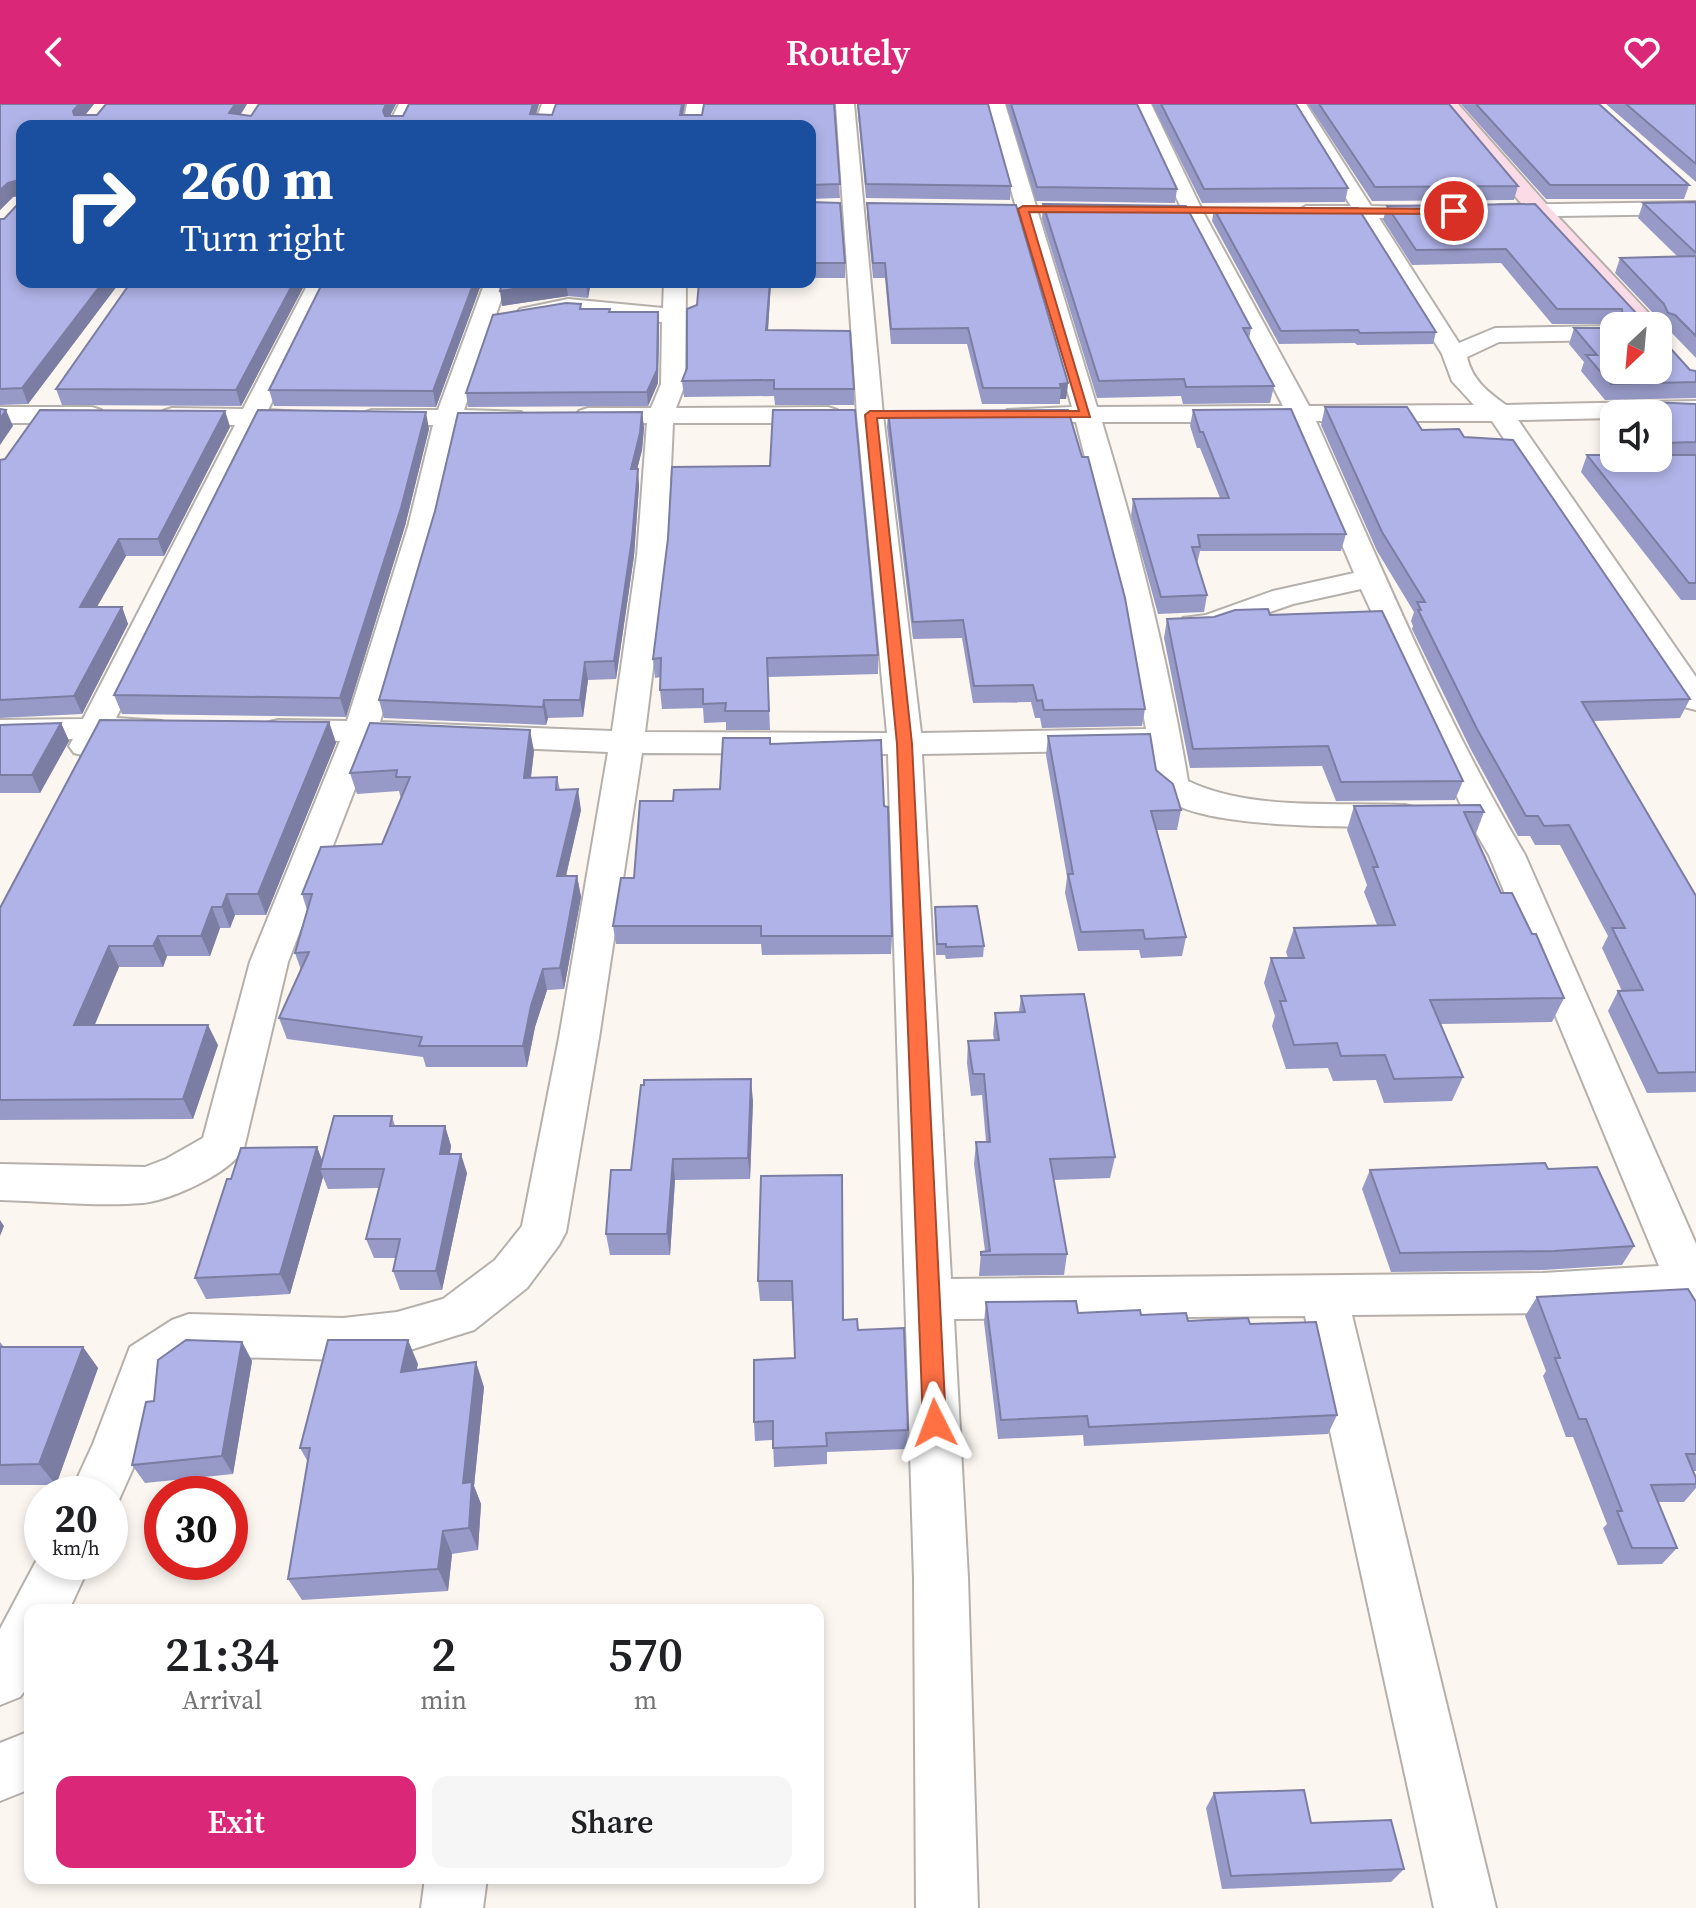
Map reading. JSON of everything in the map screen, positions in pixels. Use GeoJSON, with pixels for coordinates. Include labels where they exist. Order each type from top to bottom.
{"type":"FeatureCollection","features":[{"type":"Feature","properties":{"kind":"street"},"geometry":{"type":"LineString","coordinates":[[845,104],[850,207],[858,283],[886,415],[905,744],[941,1578],[947,1908]]}},
{"type":"Feature","properties":{"kind":"street"},"geometry":{"type":"LineString","coordinates":[[996,104],[1015,209],[1086,415],[1124,548],[1166,739],[1172,787],[1207,804],[1258,811],[1370,817],[1458,814]]}},
{"type":"Feature","properties":{"kind":"street"},"geometry":{"type":"LineString","coordinates":[[929,1299],[1694,1289],[1514,869],[1458,814],[1371,578],[1300,414],[1193,212],[1142,104]]}},
{"type":"Feature","properties":{"kind":"street"},"geometry":{"type":"LineString","coordinates":[[1297,104],[1368,212],[1454,354],[1459,377],[1500,413],[1696,700]]}},
{"type":"Feature","properties":{"kind":"street"},"geometry":{"type":"LineString","coordinates":[[1447,104],[1634,312]]}},
{"type":"Feature","properties":{"kind":"street"},"geometry":{"type":"LineString","coordinates":[[1288,212],[1696,208]]}},
{"type":"Feature","properties":{"kind":"street"},"geometry":{"type":"LineString","coordinates":[[1015,209],[1054,209]]}},
{"type":"Feature","properties":{"kind":"street"},"geometry":{"type":"LineString","coordinates":[[1162,212],[1225,212]]}},
{"type":"Feature","properties":{"kind":"street"},"geometry":{"type":"LineString","coordinates":[[74,769],[317,288]]}},
{"type":"Feature","properties":{"kind":"street"},"geometry":{"type":"LineString","coordinates":[[0,1182],[145,1185],[182,1172],[222,1148],[269,962],[361,730],[422,527],[448,418],[494,288]]}},
{"type":"Feature","properties":{"kind":"street"},"geometry":{"type":"LineString","coordinates":[[104,1476],[147,1362],[189,1335],[343,1339],[397,1333],[457,1315],[511,1274],[543,1232],[579,1038],[627,742],[652,556],[661,414],[673,384],[675,288]]}},
{"type":"Feature","properties":{"kind":"street"},"geometry":{"type":"LineString","coordinates":[[485,319],[568,306],[675,316]]}},
{"type":"Feature","properties":{"kind":"street"},"geometry":{"type":"LineString","coordinates":[[1454,354],[1495,335],[1600,333]]}},
{"type":"Feature","properties":{"kind":"street"},"geometry":{"type":"LineString","coordinates":[[30,425],[55,390]]}},
{"type":"Feature","properties":{"kind":"street"},"geometry":{"type":"LineString","coordinates":[[993,415],[1696,409]]}},
{"type":"Feature","properties":{"kind":"street"},"geometry":{"type":"LineString","coordinates":[[0,415],[30,425],[113,416]]}},
{"type":"Feature","properties":{"kind":"street"},"geometry":{"type":"LineString","coordinates":[[570,416],[886,415]]}},
{"type":"Feature","properties":{"kind":"street"},"geometry":{"type":"LineString","coordinates":[[144,416],[540,416]]}},
{"type":"Feature","properties":{"kind":"street"},"geometry":{"type":"LineString","coordinates":[[1142,627],[1210,624],[1284,597],[1371,578]]}},
{"type":"Feature","properties":{"kind":"street"},"geometry":{"type":"LineString","coordinates":[[0,730],[96,727],[184,729]]}},
{"type":"Feature","properties":{"kind":"street"},"geometry":{"type":"LineString","coordinates":[[243,729],[361,730],[627,742],[905,744],[1166,739]]}},
{"type":"Feature","properties":{"kind":"street"},"geometry":{"type":"LineString","coordinates":[[1324,1295],[1465,1908]]}},
{"type":"Feature","properties":{"kind":"street"},"geometry":{"type":"LineString","coordinates":[[43,1604],[55,1580]]}},
{"type":"Feature","properties":{"kind":"street"},"geometry":{"type":"LineString","coordinates":[[0,1677],[24,1639]]}},
{"type":"Feature","properties":{"kind":"street"},"geometry":{"type":"LineString","coordinates":[[0,1772],[24,1762]]}},
{"type":"Feature","properties":{"kind":"street"},"geometry":{"type":"LineString","coordinates":[[452,1908],[455,1884]]}},
{"type":"Feature","properties":{"kind":"building"},"geometry":{"type":"Polygon","coordinates":[[[0,104],[79,104],[73,111],[74,115],[97,115],[106,104],[235,104],[229,113],[251,116],[259,104],[386,104],[383,111],[385,116],[403,116],[409,104],[533,104],[530,114],[552,115],[556,104],[682,104],[680,115],[702,115],[704,104],[834,104],[840,184],[816,185],[816,120],[16,120],[16,181],[0,190],[0,104]]]}},
{"type":"Feature","properties":{"kind":"building"},"geometry":{"type":"Polygon","coordinates":[[[858,104],[988,104],[1011,186],[866,184],[858,104]]]}},
{"type":"Feature","properties":{"kind":"building"},"geometry":{"type":"Polygon","coordinates":[[[1011,104],[1137,104],[1177,189],[1037,187],[1011,104]]]}},
{"type":"Feature","properties":{"kind":"building"},"geometry":{"type":"Polygon","coordinates":[[[1161,104],[1296,104],[1348,188],[1204,189],[1161,104]]]}},
{"type":"Feature","properties":{"kind":"building"},"geometry":{"type":"Polygon","coordinates":[[[1319,104],[1449,104],[1518,186],[1375,187],[1319,104]]]}},
{"type":"Feature","properties":{"kind":"building"},"geometry":{"type":"Polygon","coordinates":[[[1476,104],[1599,104],[1689,185],[1550,185],[1476,104]]]}},
{"type":"Feature","properties":{"kind":"building"},"geometry":{"type":"Polygon","coordinates":[[[1626,104],[1696,104],[1696,164],[1626,104]]]}},
{"type":"Feature","properties":{"kind":"building"},"geometry":{"type":"Polygon","coordinates":[[[816,202],[840,203],[845,263],[816,263],[816,202]]]}},
{"type":"Feature","properties":{"kind":"building"},"geometry":{"type":"Polygon","coordinates":[[[1696,202],[1696,253],[1643,203],[1696,202]]]}},
{"type":"Feature","properties":{"kind":"building"},"geometry":{"type":"Polygon","coordinates":[[[867,203],[1016,205],[1068,383],[1060,384],[1061,388],[983,388],[968,328],[891,329],[885,263],[873,263],[867,203]]]}},
{"type":"Feature","properties":{"kind":"building"},"geometry":{"type":"Polygon","coordinates":[[[1043,204],[1186,206],[1251,328],[1243,328],[1274,386],[1186,387],[1184,379],[1099,381],[1043,204]]]}},
{"type":"Feature","properties":{"kind":"building"},"geometry":{"type":"Polygon","coordinates":[[[1535,204],[1635,312],[1622,312],[1622,309],[1557,309],[1506,249],[1416,250],[1387,206],[1535,204]]]}},
{"type":"Feature","properties":{"kind":"building"},"geometry":{"type":"Polygon","coordinates":[[[16,206],[16,288],[98,288],[22,388],[0,389],[0,219],[4,219],[16,206]]]}},
{"type":"Feature","properties":{"kind":"building"},"geometry":{"type":"Polygon","coordinates":[[[1358,208],[1436,332],[1281,331],[1214,209],[1358,208]]]}},
{"type":"Feature","properties":{"kind":"building"},"geometry":{"type":"Polygon","coordinates":[[[1696,256],[1696,336],[1672,312],[1668,312],[1664,304],[1620,258],[1696,256]]]}},
{"type":"Feature","properties":{"kind":"building"},"geometry":{"type":"Polygon","coordinates":[[[127,288],[291,288],[236,390],[56,389],[127,288]]]}},
{"type":"Feature","properties":{"kind":"building"},"geometry":{"type":"Polygon","coordinates":[[[320,288],[472,288],[433,391],[269,390],[320,288]]]}},
{"type":"Feature","properties":{"kind":"building"},"geometry":{"type":"Polygon","coordinates":[[[698,288],[770,288],[766,330],[850,331],[854,389],[774,389],[774,380],[682,381],[687,368],[687,309],[697,305],[698,288]]]}},
{"type":"Feature","properties":{"kind":"building"},"geometry":{"type":"Polygon","coordinates":[[[566,303],[581,304],[580,309],[610,309],[609,312],[658,312],[657,370],[647,392],[466,393],[493,315],[566,303]]]}},
{"type":"Feature","properties":{"kind":"building"},"geometry":{"type":"Polygon","coordinates":[[[1574,328],[1600,328],[1600,371],[1586,355],[1597,355],[1574,328]]]}},
{"type":"Feature","properties":{"kind":"building"},"geometry":{"type":"Polygon","coordinates":[[[1672,350],[1690,370],[1696,371],[1696,382],[1672,383],[1672,350]]]}},
{"type":"Feature","properties":{"kind":"building"},"geometry":{"type":"Polygon","coordinates":[[[1672,403],[1696,404],[1696,442],[1672,443],[1672,403]]]}},
{"type":"Feature","properties":{"kind":"building"},"geometry":{"type":"Polygon","coordinates":[[[1325,407],[1407,407],[1422,430],[1459,429],[1464,437],[1513,440],[1690,699],[1582,702],[1696,896],[1696,1072],[1658,1073],[1618,991],[1643,990],[1612,928],[1625,928],[1569,825],[1544,826],[1538,816],[1526,816],[1477,729],[1418,610],[1421,610],[1417,602],[1425,602],[1382,532],[1325,407]]]}},
{"type":"Feature","properties":{"kind":"building"},"geometry":{"type":"Polygon","coordinates":[[[1291,409],[1346,534],[1198,535],[1200,547],[1192,547],[1207,595],[1161,597],[1133,499],[1229,498],[1193,410],[1291,409]]]}},
{"type":"Feature","properties":{"kind":"building"},"geometry":{"type":"Polygon","coordinates":[[[40,410],[225,411],[158,539],[119,539],[80,607],[122,607],[74,696],[0,700],[0,460],[5,459],[40,410]]]}},
{"type":"Feature","properties":{"kind":"building"},"geometry":{"type":"Polygon","coordinates":[[[258,410],[426,412],[401,508],[340,698],[114,695],[258,410]]]}},
{"type":"Feature","properties":{"kind":"building"},"geometry":{"type":"Polygon","coordinates":[[[773,410],[855,410],[878,655],[767,658],[769,711],[725,711],[726,703],[703,704],[703,689],[660,690],[661,658],[653,659],[668,538],[672,467],[770,466],[773,410]]]}},
{"type":"Feature","properties":{"kind":"building"},"geometry":{"type":"Polygon","coordinates":[[[1068,410],[1082,457],[1088,457],[1125,598],[1145,709],[1044,710],[1042,700],[1037,701],[1033,685],[974,686],[963,620],[913,622],[888,411],[1068,410]]]}},
{"type":"Feature","properties":{"kind":"building"},"geometry":{"type":"Polygon","coordinates":[[[642,412],[631,469],[638,469],[632,539],[614,661],[585,662],[580,700],[544,700],[543,707],[379,700],[435,511],[458,413],[642,412]]]}},
{"type":"Feature","properties":{"kind":"building"},"geometry":{"type":"Polygon","coordinates":[[[1587,455],[1600,455],[1600,471],[1587,455]]]}},
{"type":"Feature","properties":{"kind":"building"},"geometry":{"type":"Polygon","coordinates":[[[1672,455],[1696,455],[1696,583],[1689,583],[1601,472],[1672,472],[1672,455]]]}},
{"type":"Feature","properties":{"kind":"building"},"geometry":{"type":"Polygon","coordinates":[[[1268,609],[1270,615],[1382,611],[1463,781],[1341,782],[1328,746],[1193,749],[1167,619],[1214,617],[1235,610],[1268,609]]]}},
{"type":"Feature","properties":{"kind":"building"},"geometry":{"type":"Polygon","coordinates":[[[100,720],[329,722],[258,894],[227,894],[222,907],[212,907],[201,936],[158,936],[153,946],[109,946],[74,1025],[208,1025],[183,1099],[0,1100],[0,908],[100,720]]]}},
{"type":"Feature","properties":{"kind":"building"},"geometry":{"type":"Polygon","coordinates":[[[61,723],[32,775],[0,775],[0,725],[61,723]]]}},
{"type":"Feature","properties":{"kind":"building"},"geometry":{"type":"Polygon","coordinates":[[[370,723],[530,730],[524,778],[557,777],[556,790],[578,789],[557,876],[577,876],[560,968],[543,969],[523,1046],[419,1046],[422,1037],[279,1018],[309,952],[295,953],[312,894],[302,894],[321,847],[382,844],[410,777],[396,777],[397,770],[350,773],[370,723]]]}},
{"type":"Feature","properties":{"kind":"building"},"geometry":{"type":"Polygon","coordinates":[[[1150,734],[1156,770],[1173,784],[1181,810],[1151,811],[1186,937],[1145,939],[1143,930],[1081,932],[1068,874],[1073,874],[1048,736],[1150,734]]]}},
{"type":"Feature","properties":{"kind":"building"},"geometry":{"type":"Polygon","coordinates":[[[723,738],[770,738],[770,744],[881,740],[884,806],[888,807],[892,936],[761,936],[761,926],[613,926],[621,878],[634,878],[640,801],[673,801],[674,790],[720,789],[723,738]]]}},
{"type":"Feature","properties":{"kind":"building"},"geometry":{"type":"Polygon","coordinates":[[[1480,805],[1484,812],[1464,812],[1501,893],[1512,893],[1532,934],[1536,934],[1564,998],[1430,1000],[1463,1077],[1394,1079],[1385,1055],[1341,1056],[1337,1043],[1294,1045],[1280,1001],[1286,1001],[1271,958],[1304,958],[1294,928],[1395,925],[1373,867],[1378,867],[1354,806],[1480,805]]]}},
{"type":"Feature","properties":{"kind":"building"},"geometry":{"type":"Polygon","coordinates":[[[977,906],[984,946],[946,947],[946,944],[937,944],[935,907],[977,906]]]}},
{"type":"Feature","properties":{"kind":"building"},"geometry":{"type":"Polygon","coordinates":[[[1084,994],[1115,1157],[1050,1159],[1067,1254],[981,1255],[981,1252],[990,1251],[976,1142],[990,1142],[984,1074],[973,1074],[968,1041],[999,1040],[995,1013],[1025,1012],[1021,996],[1084,994]]]}},
{"type":"Feature","properties":{"kind":"building"},"geometry":{"type":"Polygon","coordinates":[[[751,1079],[748,1158],[673,1159],[667,1234],[606,1234],[611,1170],[631,1170],[644,1080],[751,1079]]]}},
{"type":"Feature","properties":{"kind":"building"},"geometry":{"type":"Polygon","coordinates":[[[334,1116],[392,1116],[390,1126],[445,1126],[440,1154],[461,1154],[436,1271],[393,1271],[400,1239],[366,1239],[384,1169],[320,1169],[334,1116]]]}},
{"type":"Feature","properties":{"kind":"building"},"geometry":{"type":"Polygon","coordinates":[[[317,1147],[280,1274],[195,1278],[227,1179],[231,1179],[241,1148],[317,1147]]]}},
{"type":"Feature","properties":{"kind":"building"},"geometry":{"type":"Polygon","coordinates":[[[1545,1163],[1548,1169],[1597,1167],[1634,1246],[1554,1251],[1400,1253],[1370,1170],[1545,1163]]]}},
{"type":"Feature","properties":{"kind":"building"},"geometry":{"type":"Polygon","coordinates":[[[842,1175],[843,1320],[857,1319],[858,1330],[904,1328],[908,1430],[826,1433],[827,1446],[773,1448],[773,1421],[754,1422],[754,1360],[795,1358],[792,1281],[758,1281],[761,1176],[842,1175]]]}},
{"type":"Feature","properties":{"kind":"building"},"geometry":{"type":"Polygon","coordinates":[[[1688,1289],[1696,1302],[1696,1454],[1686,1454],[1696,1484],[1651,1485],[1677,1548],[1632,1548],[1617,1511],[1622,1511],[1586,1419],[1579,1419],[1555,1358],[1560,1358],[1537,1297],[1688,1289]]]}},
{"type":"Feature","properties":{"kind":"building"},"geometry":{"type":"Polygon","coordinates":[[[1076,1301],[1078,1313],[1140,1310],[1141,1315],[1186,1313],[1188,1321],[1248,1318],[1250,1324],[1316,1322],[1337,1415],[1089,1427],[1087,1416],[1001,1420],[986,1302],[1076,1301]]]}},
{"type":"Feature","properties":{"kind":"building"},"geometry":{"type":"Polygon","coordinates":[[[186,1340],[242,1342],[222,1456],[132,1465],[146,1402],[154,1401],[158,1360],[186,1340]]]}},
{"type":"Feature","properties":{"kind":"building"},"geometry":{"type":"Polygon","coordinates":[[[328,1340],[408,1340],[401,1372],[476,1362],[463,1483],[472,1482],[469,1528],[443,1531],[438,1569],[288,1579],[310,1448],[300,1448],[328,1340]]]}},
{"type":"Feature","properties":{"kind":"building"},"geometry":{"type":"Polygon","coordinates":[[[0,1347],[83,1347],[39,1464],[0,1465],[0,1347]]]}},
{"type":"Feature","properties":{"kind":"building"},"geometry":{"type":"Polygon","coordinates":[[[1304,1790],[1311,1823],[1391,1820],[1404,1869],[1231,1876],[1214,1793],[1304,1790]]]}},
{"type":"Feature","properties":{"kind":"route"},"geometry":{"type":"LineString","coordinates":[[935,1423],[905,744],[870,415],[1086,415],[1023,209],[1454,211]]}}]}
